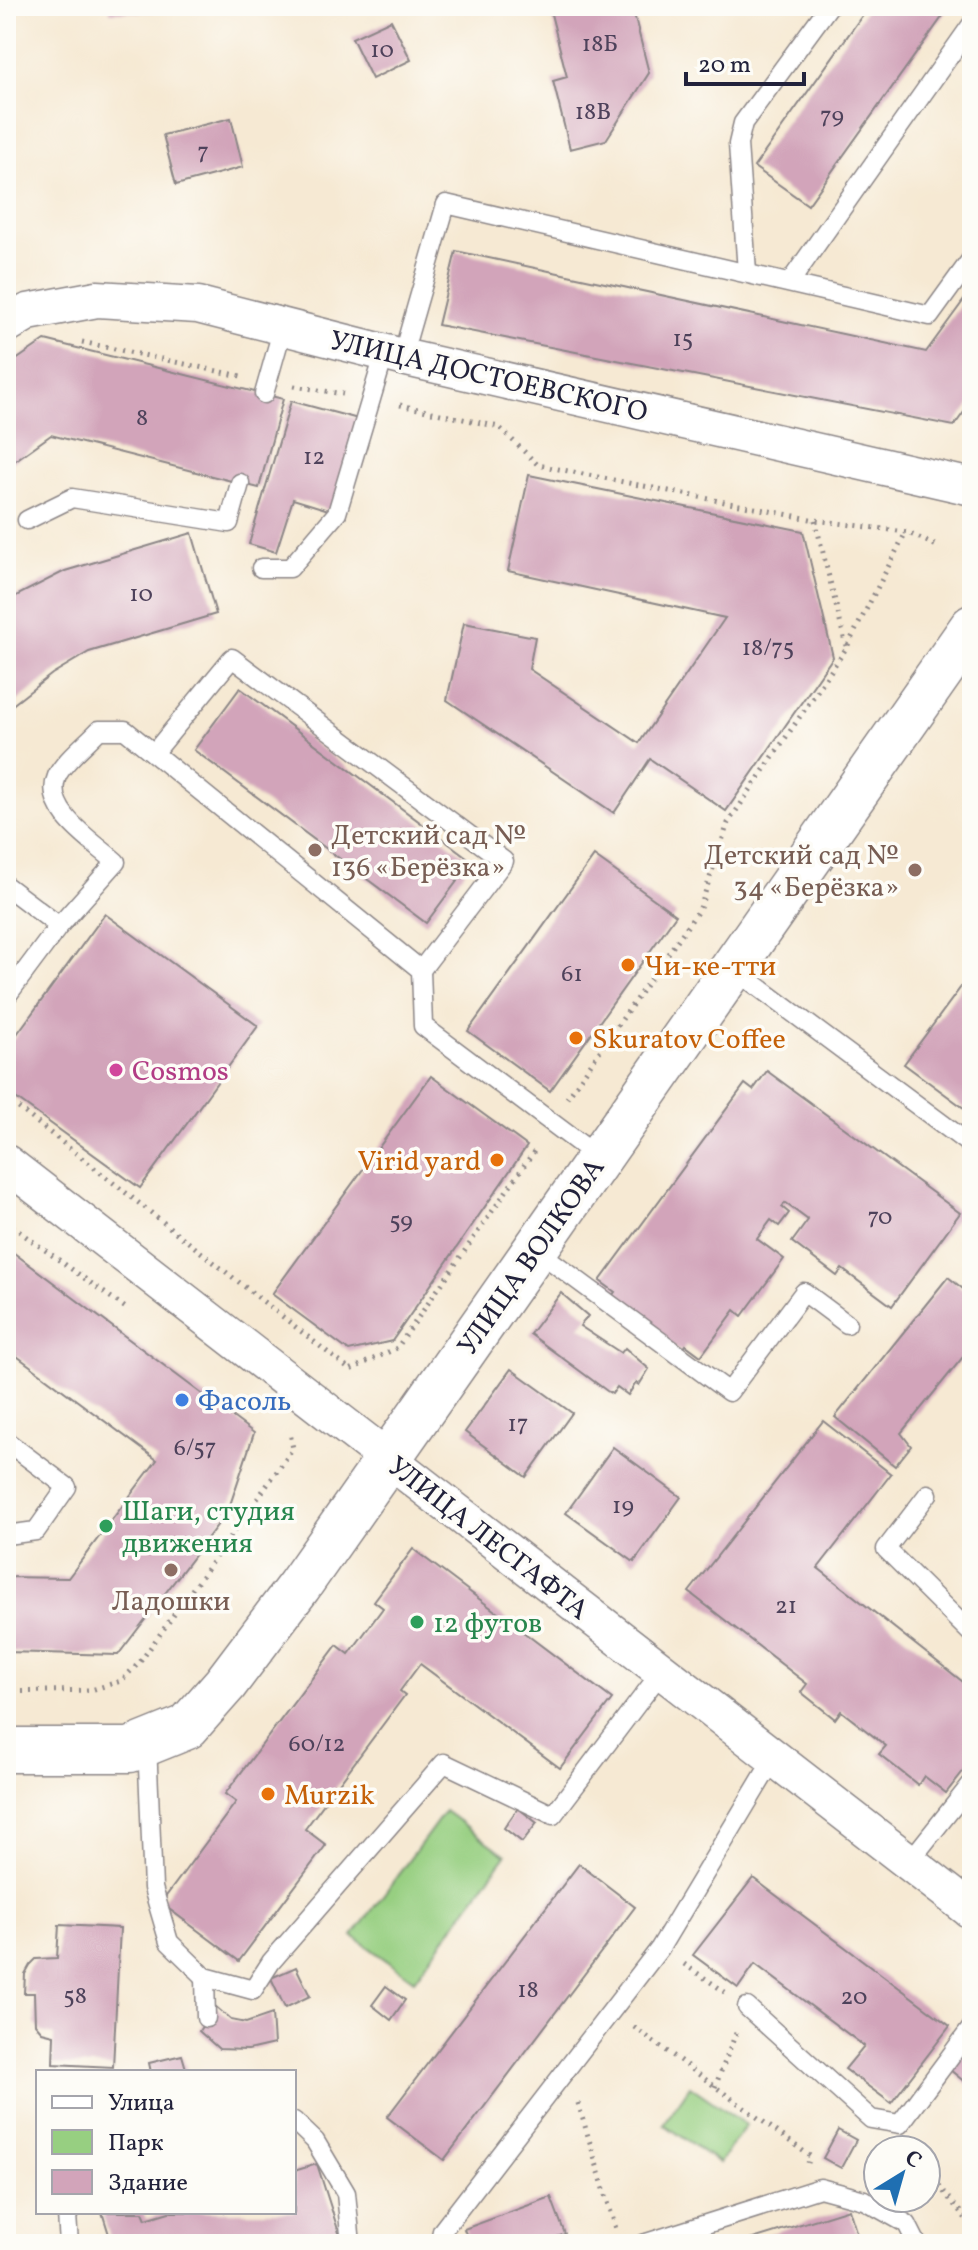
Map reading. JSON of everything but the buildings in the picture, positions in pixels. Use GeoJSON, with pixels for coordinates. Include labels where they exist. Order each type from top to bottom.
{"type":"FeatureCollection","features":[{"type":"Feature","properties":{"kind":"main road","name":"УЛИЦА ВОЛКОВА"},"geometry":{"type":"LineString","coordinates":[[6,1750],[130,1750],[187,1727],[225,1684],[299,1586],[972,627]]}},
{"type":"Feature","properties":{"kind":"street","name":"УЛИЦА ДОСТОЕВСКОГО"},"geometry":{"type":"LineString","coordinates":[[6,325],[28,312],[97,299],[198,305],[393,355],[972,487]]}},
{"type":"Feature","properties":{"kind":"street","name":"УЛИЦА ЛЕСГАФТА"},"geometry":{"type":"LineString","coordinates":[[6,1163],[972,1911]]}},
{"type":"Feature","properties":{"kind":"lane"},"geometry":{"type":"LineString","coordinates":[[747,272],[738,144],[743,123],[829,6]]}},
{"type":"Feature","properties":{"kind":"lane"},"geometry":{"type":"LineString","coordinates":[[790,282],[972,24]]}},
{"type":"Feature","properties":{"kind":"lane"},"geometry":{"type":"LineString","coordinates":[[261,568],[290,568],[337,513],[371,398],[393,355],[446,204],[930,316],[972,258]]}},
{"type":"Feature","properties":{"kind":"lane"},"geometry":{"type":"LineString","coordinates":[[266,388],[283,327]]}},
{"type":"Feature","properties":{"kind":"lane"},"geometry":{"type":"LineString","coordinates":[[27,520],[72,498],[229,523],[240,483]]}},
{"type":"Feature","properties":{"kind":"lane"},"geometry":{"type":"LineString","coordinates":[[154,753],[232,658],[504,861],[421,970],[423,1026],[599,1158]]}},
{"type":"Feature","properties":{"kind":"lane"},"geometry":{"type":"LineString","coordinates":[[6,997],[59,926],[116,862],[64,815],[53,791],[58,773],[99,730],[125,730],[421,970]]}},
{"type":"Feature","properties":{"kind":"lane"},"geometry":{"type":"LineString","coordinates":[[6,886],[59,926]]}},
{"type":"Feature","properties":{"kind":"lane"},"geometry":{"type":"LineString","coordinates":[[733,968],[972,1146]]}},
{"type":"Feature","properties":{"kind":"lane"},"geometry":{"type":"LineString","coordinates":[[535,1249],[729,1392],[804,1292],[847,1324]]}},
{"type":"Feature","properties":{"kind":"lane"},"geometry":{"type":"LineString","coordinates":[[6,1441],[67,1487],[36,1531],[6,1535]]}},
{"type":"Feature","properties":{"kind":"lane"},"geometry":{"type":"LineString","coordinates":[[928,1494],[886,1549],[972,1634]]}},
{"type":"Feature","properties":{"kind":"lane"},"geometry":{"type":"LineString","coordinates":[[147,1743],[153,1888],[169,1942],[205,1977],[253,1990],[271,1962],[444,1763],[553,1815],[662,1671]]}},
{"type":"Feature","properties":{"kind":"lane"},"geometry":{"type":"LineString","coordinates":[[439,2244],[442,2231],[660,1948],[774,1758]]}},
{"type":"Feature","properties":{"kind":"lane"},"geometry":{"type":"LineString","coordinates":[[909,1862],[972,1783]]}},
{"type":"Feature","properties":{"kind":"lane"},"geometry":{"type":"LineString","coordinates":[[205,1977],[206,2018]]}},
{"type":"Feature","properties":{"kind":"lane"},"geometry":{"type":"LineString","coordinates":[[747,2007],[871,2119],[900,2124],[972,2027]]}},
{"type":"Feature","properties":{"kind":"lane"},"geometry":{"type":"LineString","coordinates":[[296,2123],[315,2141],[346,2193],[351,2244]]}},
{"type":"Feature","properties":{"kind":"lane"},"geometry":{"type":"LineString","coordinates":[[643,2244],[820,2188],[864,2200],[907,2224],[917,2244]]}},
{"type":"Feature","properties":{"kind":"lane"},"geometry":{"type":"LineString","coordinates":[[68,2214],[69,2244]]}},
{"type":"Feature","properties":{"kind":"path"},"geometry":{"type":"LineString","coordinates":[[76,341],[266,388],[371,398],[499,427],[538,465],[815,520],[906,532],[939,547]]}},
{"type":"Feature","properties":{"kind":"path"},"geometry":{"type":"LineString","coordinates":[[815,520],[847,647]]}},
{"type":"Feature","properties":{"kind":"path"},"geometry":{"type":"LineString","coordinates":[[6,1098],[350,1370],[397,1348],[554,1123],[570,1092],[700,908],[728,823],[847,647],[906,532]]}},
{"type":"Feature","properties":{"kind":"path"},"geometry":{"type":"LineString","coordinates":[[6,1692],[91,1690],[121,1681],[140,1662],[293,1449],[289,1425]]}},
{"type":"Feature","properties":{"kind":"path"},"geometry":{"type":"LineString","coordinates":[[660,1948],[747,2007],[715,2087]]}},
{"type":"Feature","properties":{"kind":"path"},"geometry":{"type":"LineString","coordinates":[[611,2010],[810,2156],[799,2195]]}},
{"type":"Feature","properties":{"kind":"path"},"geometry":{"type":"LineString","coordinates":[[567,2068],[621,2244]]}},
{"type":"Feature","properties":{"kind":"path"},"geometry":{"type":"LineString","coordinates":[[942,2189],[972,2226]]}},
{"type":"Feature","properties":{"kind":"green space"},"geometry":{"type":"Polygon","coordinates":[[[445,1811],[506,1855],[414,1980],[353,1936],[445,1811]]]}},
{"type":"Feature","properties":{"kind":"green space"},"geometry":{"type":"Polygon","coordinates":[[[690,2086],[746,2125],[719,2163],[664,2124],[690,2086]]]}},
{"type":"Feature","properties":{"kind":"place","name":"Детский сад № 136 «Берёзка»"},"geometry":{"type":"Point","coordinates":[315,850]}},
{"type":"Feature","properties":{"kind":"place","name":"Детский сад № 34 «Берёзка»"},"geometry":{"type":"Point","coordinates":[915,870]}},
{"type":"Feature","properties":{"kind":"place","name":"Чи-ке-тти"},"geometry":{"type":"Point","coordinates":[628,965]}},
{"type":"Feature","properties":{"kind":"place","name":"Skuratov Coffee"},"geometry":{"type":"Point","coordinates":[576,1038]}},
{"type":"Feature","properties":{"kind":"place","name":"Cosmos"},"geometry":{"type":"Point","coordinates":[116,1070]}},
{"type":"Feature","properties":{"kind":"place","name":"Virid yard"},"geometry":{"type":"Point","coordinates":[497,1160]}},
{"type":"Feature","properties":{"kind":"place","name":"Фасоль"},"geometry":{"type":"Point","coordinates":[182,1400]}},
{"type":"Feature","properties":{"kind":"place","name":"Шаги, студия движения"},"geometry":{"type":"Point","coordinates":[106,1526]}},
{"type":"Feature","properties":{"kind":"place","name":"Ладошки"},"geometry":{"type":"Point","coordinates":[171,1570]}},
{"type":"Feature","properties":{"kind":"place","name":"12 футов"},"geometry":{"type":"Point","coordinates":[417,1622]}},
{"type":"Feature","properties":{"kind":"place","name":"Murzik"},"geometry":{"type":"Point","coordinates":[268,1794]}}]}
